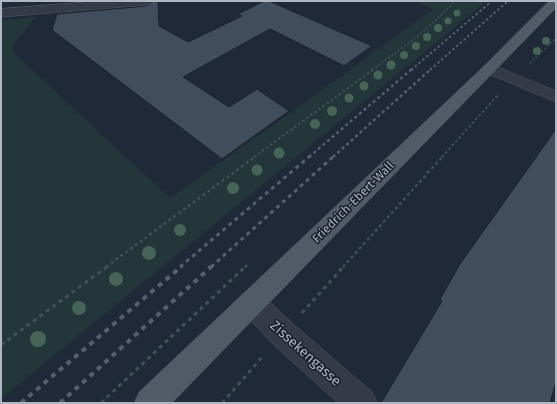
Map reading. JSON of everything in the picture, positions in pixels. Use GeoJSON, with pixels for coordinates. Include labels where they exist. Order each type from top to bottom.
{"type":"FeatureCollection","features":[{"type":"Feature","properties":{"kind":"main road","name":"Friedrich-Ebert-Wall"},"geometry":{"type":"LineString","coordinates":[[150,403],[490,69],[556,1]]}},
{"type":"Feature","properties":{"kind":"street"},"geometry":{"type":"LineString","coordinates":[[1,13],[146,1]]}},
{"type":"Feature","properties":{"kind":"street"},"geometry":{"type":"LineString","coordinates":[[490,69],[556,97]]}},
{"type":"Feature","properties":{"kind":"street","name":"Zissekengasse"},"geometry":{"type":"LineString","coordinates":[[252,303],[283,334],[361,403]]}},
{"type":"Feature","properties":{"kind":"path"},"geometry":{"type":"LineString","coordinates":[[1,345],[417,37],[456,1]]}},
{"type":"Feature","properties":{"kind":"path"},"geometry":{"type":"LineString","coordinates":[[222,403],[514,78],[556,38]]}},
{"type":"Feature","properties":{"kind":"shaded area"},"geometry":{"type":"Polygon","coordinates":[[[414,1],[487,1],[1,399],[1,20],[36,17],[14,44],[13,52],[170,198],[433,9],[414,1]]]}},
{"type":"Feature","properties":{"kind":"building"},"geometry":{"type":"Polygon","coordinates":[[[153,1],[158,1],[159,26],[188,42],[242,16],[238,14],[264,1],[269,1],[372,46],[344,66],[270,29],[183,77],[229,107],[257,89],[289,111],[222,159],[52,30],[57,14],[146,6],[153,1]]]}},
{"type":"Feature","properties":{"kind":"building"},"geometry":{"type":"Polygon","coordinates":[[[556,129],[556,382],[550,403],[381,403],[442,301],[440,299],[460,264],[556,129]]]}},
{"type":"Feature","properties":{"kind":"railway"},"geometry":{"type":"LineString","coordinates":[[411,70],[492,1]]}},
{"type":"Feature","properties":{"kind":"railway"},"geometry":{"type":"LineString","coordinates":[[430,70],[508,1]]}},
{"type":"Feature","properties":{"kind":"railway"},"geometry":{"type":"LineString","coordinates":[[309,157],[412,69]]}},
{"type":"Feature","properties":{"kind":"railway"},"geometry":{"type":"LineString","coordinates":[[333,157],[431,69]]}},
{"type":"Feature","properties":{"kind":"railway"},"geometry":{"type":"LineString","coordinates":[[180,267],[310,156]]}},
{"type":"Feature","properties":{"kind":"railway"},"geometry":{"type":"LineString","coordinates":[[211,267],[334,156]]}},
{"type":"Feature","properties":{"kind":"railway"},"geometry":{"type":"LineString","coordinates":[[21,403],[182,266]]}},
{"type":"Feature","properties":{"kind":"railway"},"geometry":{"type":"LineString","coordinates":[[60,403],[212,266]]}}]}
